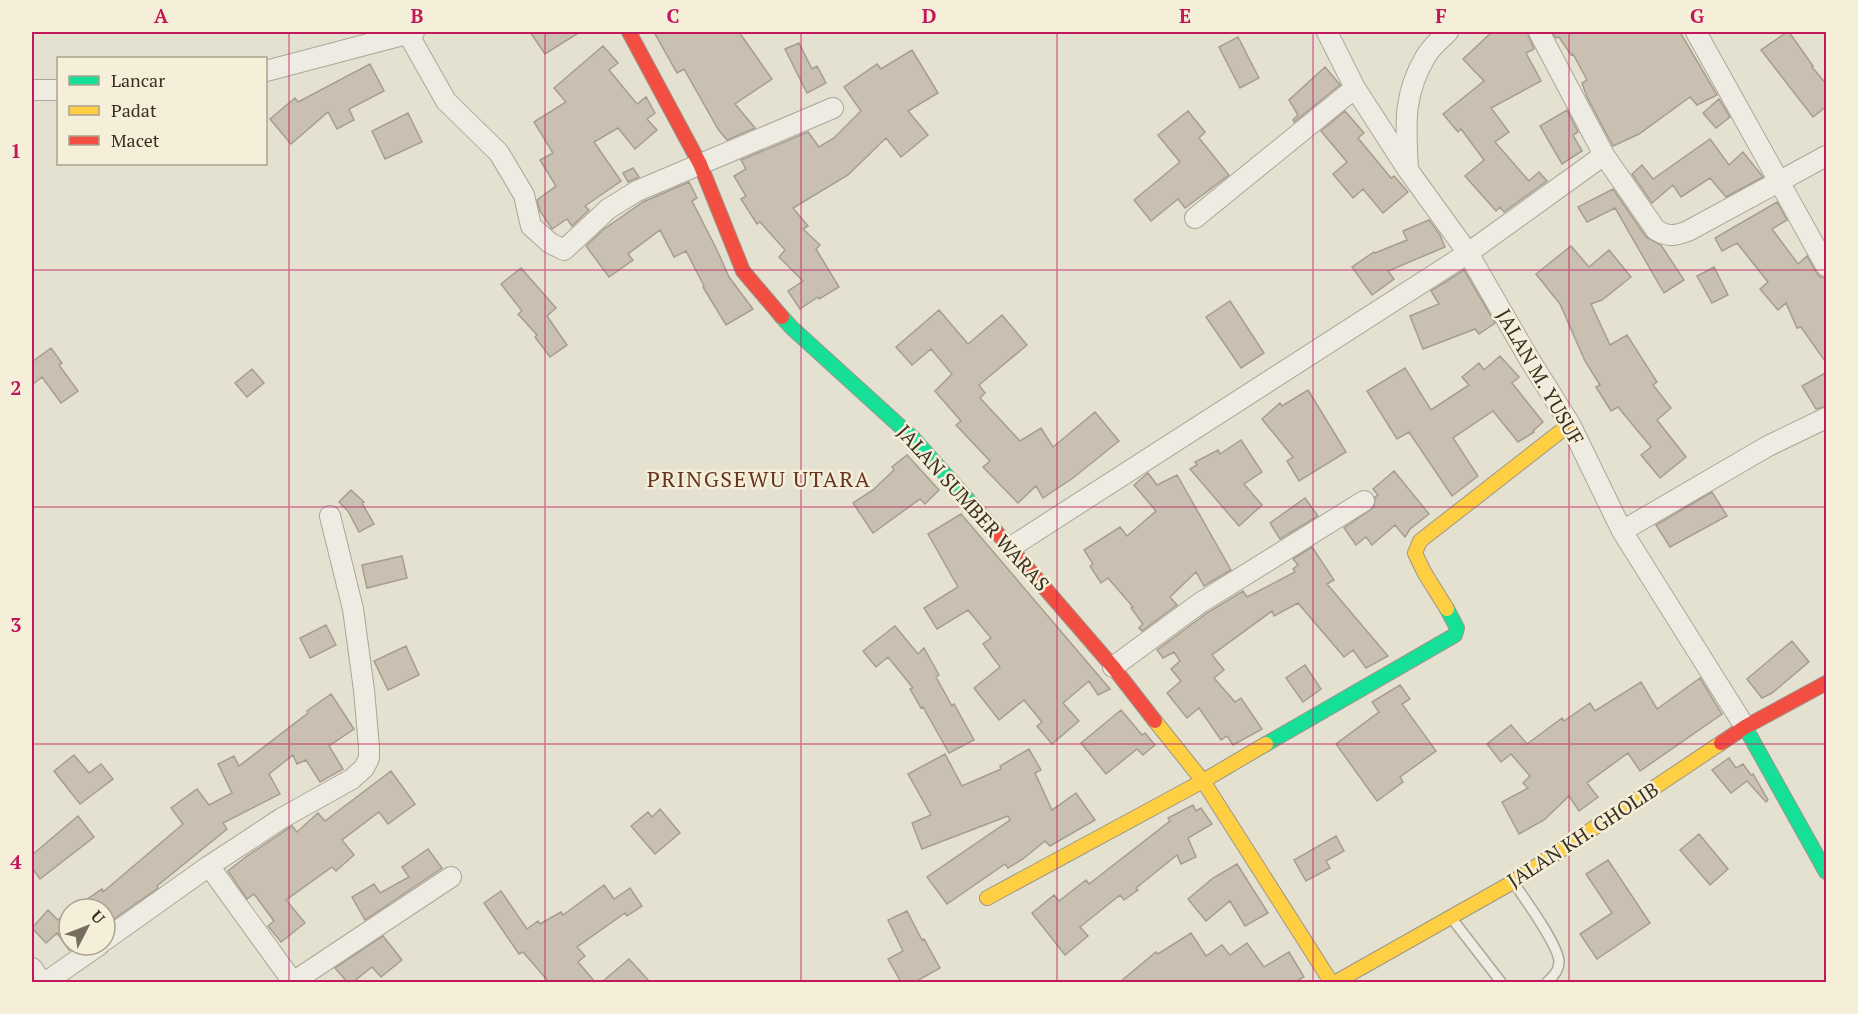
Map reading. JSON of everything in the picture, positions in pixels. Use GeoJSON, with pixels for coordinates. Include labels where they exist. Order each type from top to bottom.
{"type":"FeatureCollection","features":[{"type":"Feature","properties":{"kind":"street"},"geometry":{"type":"LineString","coordinates":[[267,71],[410,32],[446,101],[499,153],[524,195],[531,226],[550,243],[564,250],[608,208],[637,191],[833,108]]}},
{"type":"Feature","properties":{"kind":"street","name":"JALAN SUMBER WARAS"},"geometry":{"type":"LineString","coordinates":[[629,32],[700,164],[743,271],[792,327],[914,439],[1011,547],[1113,667],[1203,781],[1331,982]]}},
{"type":"Feature","properties":{"kind":"street","name":"JALAN M. YUSUF"},"geometry":{"type":"LineString","coordinates":[[1327,32],[1355,88],[1408,170],[1468,253],[1570,424],[1622,531],[1745,727]]}},
{"type":"Feature","properties":{"kind":"street"},"geometry":{"type":"LineString","coordinates":[[1408,170],[1406,112],[1413,82],[1427,54],[1448,32]]}},
{"type":"Feature","properties":{"kind":"street"},"geometry":{"type":"LineString","coordinates":[[1539,32],[1604,155],[1656,230],[1666,236],[1675,236],[1688,231],[1827,156]]}},
{"type":"Feature","properties":{"kind":"street"},"geometry":{"type":"LineString","coordinates":[[1696,32],[1827,266]]}},
{"type":"Feature","properties":{"kind":"street"},"geometry":{"type":"LineString","coordinates":[[1195,218],[1355,88]]}},
{"type":"Feature","properties":{"kind":"street"},"geometry":{"type":"LineString","coordinates":[[32,90],[57,90]]}},
{"type":"Feature","properties":{"kind":"street"},"geometry":{"type":"LineString","coordinates":[[1011,547],[1468,253],[1604,155]]}},
{"type":"Feature","properties":{"kind":"street"},"geometry":{"type":"LineString","coordinates":[[1622,531],[1768,446],[1827,417]]}},
{"type":"Feature","properties":{"kind":"street"},"geometry":{"type":"LineString","coordinates":[[987,898],[1203,781],[1455,635],[1457,628],[1452,618],[1419,565],[1415,553],[1420,541],[1570,424]]}},
{"type":"Feature","properties":{"kind":"street"},"geometry":{"type":"LineString","coordinates":[[1113,667],[1200,603],[1364,501]]}},
{"type":"Feature","properties":{"kind":"street"},"geometry":{"type":"LineString","coordinates":[[117,931],[209,866],[282,818],[352,779],[364,768],[369,758],[364,690],[353,609],[330,516]]}},
{"type":"Feature","properties":{"kind":"street","name":"JALAN KH. GHOLIB"},"geometry":{"type":"LineString","coordinates":[[1336,982],[1513,882],[1745,727],[1827,683]]}},
{"type":"Feature","properties":{"kind":"street"},"geometry":{"type":"LineString","coordinates":[[1745,727],[1827,872]]}},
{"type":"Feature","properties":{"kind":"street"},"geometry":{"type":"LineString","coordinates":[[209,866],[293,982],[451,877]]}},
{"type":"Feature","properties":{"kind":"street"},"geometry":{"type":"LineString","coordinates":[[46,982],[82,957]]}},
{"type":"Feature","properties":{"kind":"street"},"geometry":{"type":"LineString","coordinates":[[32,968],[40,982]]}},
{"type":"Feature","properties":{"kind":"lane"},"geometry":{"type":"LineString","coordinates":[[1513,882],[1554,946],[1559,962],[1555,975],[1547,982]]}},
{"type":"Feature","properties":{"kind":"lane"},"geometry":{"type":"LineString","coordinates":[[1451,918],[1501,982]]}},
{"type":"Feature","properties":{"kind":"building"},"geometry":{"type":"Polygon","coordinates":[[[530,32],[580,32],[545,54],[530,32]]]}},
{"type":"Feature","properties":{"kind":"building"},"geometry":{"type":"Polygon","coordinates":[[[654,32],[739,32],[772,79],[735,104],[755,128],[727,140],[718,129],[684,69],[677,73],[654,32]]]}},
{"type":"Feature","properties":{"kind":"building"},"geometry":{"type":"Polygon","coordinates":[[[1492,32],[1527,32],[1534,49],[1526,53],[1541,81],[1491,108],[1509,132],[1495,142],[1529,181],[1539,172],[1547,181],[1504,212],[1500,207],[1496,211],[1465,176],[1484,160],[1461,129],[1458,132],[1443,114],[1484,81],[1463,59],[1492,32]]]}},
{"type":"Feature","properties":{"kind":"building"},"geometry":{"type":"Polygon","coordinates":[[[1552,32],[1680,32],[1717,95],[1697,105],[1690,97],[1639,134],[1613,146],[1587,97],[1582,83],[1587,80],[1573,54],[1571,55],[1559,37],[1556,38],[1552,32]]]}},
{"type":"Feature","properties":{"kind":"building"},"geometry":{"type":"Polygon","coordinates":[[[1787,32],[1827,85],[1827,106],[1813,117],[1761,50],[1787,32]]]}},
{"type":"Feature","properties":{"kind":"building"},"geometry":{"type":"Polygon","coordinates":[[[1238,37],[1259,78],[1240,88],[1219,47],[1238,37]]]}},
{"type":"Feature","properties":{"kind":"building"},"geometry":{"type":"Polygon","coordinates":[[[799,43],[812,69],[817,66],[826,83],[807,93],[785,49],[799,43]]]}},
{"type":"Feature","properties":{"kind":"building"},"geometry":{"type":"Polygon","coordinates":[[[603,46],[618,63],[609,70],[637,104],[646,97],[655,113],[647,119],[657,130],[635,149],[618,128],[594,142],[621,181],[585,206],[589,210],[572,226],[567,219],[552,229],[540,211],[537,200],[556,186],[540,160],[553,153],[534,122],[566,102],[554,88],[603,46]]]}},
{"type":"Feature","properties":{"kind":"building"},"geometry":{"type":"Polygon","coordinates":[[[912,50],[938,93],[908,111],[928,135],[901,157],[886,138],[848,175],[793,208],[808,226],[803,229],[820,245],[816,249],[839,287],[800,309],[788,291],[803,281],[779,257],[785,250],[760,222],[757,224],[741,199],[746,196],[734,176],[746,169],[741,160],[808,132],[819,147],[834,138],[861,111],[844,87],[877,64],[881,69],[912,50]]]}},
{"type":"Feature","properties":{"kind":"building"},"geometry":{"type":"Polygon","coordinates":[[[370,64],[384,91],[349,109],[354,120],[337,129],[328,112],[291,144],[270,119],[295,98],[298,102],[370,64]]]}},
{"type":"Feature","properties":{"kind":"building"},"geometry":{"type":"Polygon","coordinates":[[[1325,67],[1340,85],[1294,122],[1293,120],[1298,115],[1289,100],[1325,67]]]}},
{"type":"Feature","properties":{"kind":"building"},"geometry":{"type":"Polygon","coordinates":[[[1719,99],[1730,117],[1716,128],[1703,113],[1719,99]]]}},
{"type":"Feature","properties":{"kind":"building"},"geometry":{"type":"Polygon","coordinates":[[[1567,110],[1578,132],[1573,135],[1582,151],[1562,164],[1540,126],[1567,110]]]}},
{"type":"Feature","properties":{"kind":"building"},"geometry":{"type":"Polygon","coordinates":[[[1188,111],[1205,132],[1199,138],[1229,175],[1185,208],[1178,199],[1151,221],[1134,200],[1180,162],[1158,135],[1188,111]]]}},
{"type":"Feature","properties":{"kind":"building"},"geometry":{"type":"Polygon","coordinates":[[[1345,111],[1364,133],[1358,138],[1391,178],[1394,176],[1408,192],[1383,213],[1363,189],[1353,198],[1333,174],[1347,162],[1321,131],[1345,111]]]}},
{"type":"Feature","properties":{"kind":"building"},"geometry":{"type":"Polygon","coordinates":[[[408,113],[422,142],[385,159],[372,131],[408,113]]]}},
{"type":"Feature","properties":{"kind":"building"},"geometry":{"type":"Polygon","coordinates":[[[1710,139],[1729,165],[1743,152],[1763,177],[1726,197],[1710,178],[1681,197],[1673,185],[1652,203],[1632,174],[1642,165],[1653,179],[1710,139]]]}},
{"type":"Feature","properties":{"kind":"building"},"geometry":{"type":"Polygon","coordinates":[[[633,168],[639,177],[628,182],[623,173],[633,168]]]}},
{"type":"Feature","properties":{"kind":"building"},"geometry":{"type":"Polygon","coordinates":[[[689,182],[697,198],[692,201],[729,277],[753,309],[726,325],[703,287],[686,251],[674,257],[660,230],[628,254],[633,260],[609,277],[586,246],[604,229],[643,202],[689,182]]]}},
{"type":"Feature","properties":{"kind":"building"},"geometry":{"type":"Polygon","coordinates":[[[1613,189],[1646,237],[1661,245],[1684,280],[1664,293],[1615,208],[1587,222],[1578,207],[1613,189]]]}},
{"type":"Feature","properties":{"kind":"building"},"geometry":{"type":"Polygon","coordinates":[[[1777,202],[1787,220],[1772,229],[1798,264],[1807,256],[1820,277],[1827,278],[1827,364],[1801,327],[1797,328],[1786,303],[1778,310],[1760,289],[1768,282],[1737,243],[1722,251],[1715,238],[1777,202]]]}},
{"type":"Feature","properties":{"kind":"building"},"geometry":{"type":"Polygon","coordinates":[[[1429,220],[1440,235],[1445,247],[1388,271],[1394,279],[1372,295],[1352,267],[1374,252],[1407,240],[1403,231],[1429,220]]]}},
{"type":"Feature","properties":{"kind":"building"},"geometry":{"type":"Polygon","coordinates":[[[1571,246],[1589,267],[1609,250],[1631,277],[1602,300],[1591,304],[1610,345],[1627,335],[1657,382],[1653,385],[1671,408],[1657,420],[1686,457],[1660,478],[1641,455],[1651,447],[1618,407],[1611,411],[1596,387],[1600,385],[1585,361],[1560,304],[1536,274],[1571,246]]]}},
{"type":"Feature","properties":{"kind":"building"},"geometry":{"type":"Polygon","coordinates":[[[1714,267],[1728,295],[1712,303],[1697,276],[1714,267]]]}},
{"type":"Feature","properties":{"kind":"building"},"geometry":{"type":"Polygon","coordinates":[[[521,268],[556,308],[547,316],[567,345],[550,357],[535,337],[537,335],[518,314],[522,311],[501,284],[521,268]]]}},
{"type":"Feature","properties":{"kind":"building"},"geometry":{"type":"Polygon","coordinates":[[[1464,270],[1495,323],[1479,334],[1475,329],[1423,349],[1410,316],[1439,304],[1431,291],[1464,270]]]}},
{"type":"Feature","properties":{"kind":"building"},"geometry":{"type":"Polygon","coordinates":[[[1230,301],[1264,353],[1241,368],[1206,317],[1230,301]]]}},
{"type":"Feature","properties":{"kind":"building"},"geometry":{"type":"Polygon","coordinates":[[[939,310],[968,344],[1002,315],[1027,345],[979,385],[985,393],[980,398],[1020,441],[1041,428],[1053,447],[1095,412],[1119,441],[1073,478],[1043,498],[1036,486],[1018,503],[983,467],[990,461],[956,425],[961,421],[935,391],[952,374],[931,349],[912,365],[896,347],[939,310]]]}},
{"type":"Feature","properties":{"kind":"building"},"geometry":{"type":"Polygon","coordinates":[[[51,348],[62,363],[59,365],[78,391],[61,403],[42,377],[32,385],[32,362],[51,348]]]}},
{"type":"Feature","properties":{"kind":"building"},"geometry":{"type":"Polygon","coordinates":[[[1500,356],[1519,377],[1512,383],[1543,422],[1534,432],[1518,442],[1493,411],[1453,438],[1478,476],[1452,496],[1409,432],[1397,439],[1367,391],[1405,368],[1431,410],[1469,385],[1462,377],[1479,363],[1484,370],[1500,356]]]}},
{"type":"Feature","properties":{"kind":"building"},"geometry":{"type":"Polygon","coordinates":[[[252,369],[264,383],[247,397],[235,383],[252,369]]]}},
{"type":"Feature","properties":{"kind":"building"},"geometry":{"type":"Polygon","coordinates":[[[1827,372],[1827,406],[1816,409],[1802,386],[1827,372]]]}},
{"type":"Feature","properties":{"kind":"building"},"geometry":{"type":"Polygon","coordinates":[[[1308,390],[1346,452],[1299,481],[1287,461],[1293,457],[1262,419],[1280,403],[1282,406],[1308,390]]]}},
{"type":"Feature","properties":{"kind":"building"},"geometry":{"type":"Polygon","coordinates":[[[1241,440],[1262,472],[1244,484],[1262,505],[1239,526],[1190,469],[1197,465],[1195,462],[1218,450],[1220,454],[1241,440]]]}},
{"type":"Feature","properties":{"kind":"building"},"geometry":{"type":"Polygon","coordinates":[[[907,455],[939,490],[925,504],[920,499],[873,533],[853,503],[873,490],[894,470],[892,467],[907,455]]]}},
{"type":"Feature","properties":{"kind":"building"},"geometry":{"type":"Polygon","coordinates":[[[1394,471],[1429,514],[1410,529],[1405,537],[1395,525],[1372,545],[1366,537],[1356,545],[1344,528],[1374,507],[1375,497],[1378,495],[1373,489],[1394,471]]]}},
{"type":"Feature","properties":{"kind":"building"},"geometry":{"type":"Polygon","coordinates":[[[1148,473],[1157,485],[1177,475],[1231,570],[1204,586],[1196,572],[1170,597],[1177,605],[1142,631],[1139,628],[1143,624],[1131,608],[1133,607],[1108,578],[1101,583],[1090,566],[1093,564],[1084,550],[1120,527],[1127,536],[1156,511],[1134,485],[1148,473]]]}},
{"type":"Feature","properties":{"kind":"building"},"geometry":{"type":"Polygon","coordinates":[[[351,490],[364,502],[362,503],[374,524],[359,532],[348,511],[339,502],[351,490]]]}},
{"type":"Feature","properties":{"kind":"building"},"geometry":{"type":"Polygon","coordinates":[[[1712,492],[1727,516],[1670,547],[1656,525],[1712,492]]]}},
{"type":"Feature","properties":{"kind":"building"},"geometry":{"type":"Polygon","coordinates":[[[1305,498],[1318,516],[1280,539],[1270,523],[1305,498]]]}},
{"type":"Feature","properties":{"kind":"building"},"geometry":{"type":"Polygon","coordinates":[[[961,514],[1110,689],[1098,695],[1089,681],[1063,703],[1079,721],[1052,744],[1037,726],[1042,722],[1024,700],[999,720],[974,688],[1000,667],[983,644],[991,638],[968,610],[937,629],[924,608],[958,587],[928,534],[961,514]]]}},
{"type":"Feature","properties":{"kind":"building"},"geometry":{"type":"Polygon","coordinates":[[[1312,547],[1334,580],[1327,584],[1388,656],[1366,668],[1353,650],[1344,657],[1298,603],[1274,616],[1272,611],[1212,655],[1224,670],[1214,678],[1235,702],[1241,698],[1262,729],[1233,745],[1227,736],[1221,740],[1199,708],[1187,718],[1167,693],[1181,681],[1171,669],[1180,661],[1174,652],[1163,658],[1157,650],[1207,613],[1243,591],[1247,597],[1295,572],[1293,569],[1298,565],[1293,559],[1312,547]]]}},
{"type":"Feature","properties":{"kind":"building"},"geometry":{"type":"Polygon","coordinates":[[[402,556],[407,578],[367,588],[362,565],[402,556]]]}},
{"type":"Feature","properties":{"kind":"building"},"geometry":{"type":"Polygon","coordinates":[[[326,625],[336,645],[310,658],[300,638],[326,625]]]}},
{"type":"Feature","properties":{"kind":"building"},"geometry":{"type":"Polygon","coordinates":[[[895,626],[918,654],[924,648],[939,675],[936,677],[974,740],[949,753],[910,689],[913,688],[888,657],[876,667],[863,651],[895,626]]]}},
{"type":"Feature","properties":{"kind":"building"},"geometry":{"type":"Polygon","coordinates":[[[1792,641],[1809,662],[1772,693],[1762,698],[1747,679],[1792,641]]]}},
{"type":"Feature","properties":{"kind":"building"},"geometry":{"type":"Polygon","coordinates":[[[406,646],[419,675],[388,690],[374,661],[406,646]]]}},
{"type":"Feature","properties":{"kind":"building"},"geometry":{"type":"Polygon","coordinates":[[[1305,665],[1321,689],[1303,702],[1286,678],[1305,665]]]}},
{"type":"Feature","properties":{"kind":"building"},"geometry":{"type":"Polygon","coordinates":[[[1700,678],[1722,714],[1640,771],[1628,753],[1587,783],[1598,797],[1579,811],[1569,796],[1544,820],[1519,834],[1502,802],[1528,788],[1523,783],[1530,776],[1511,754],[1501,762],[1487,744],[1511,725],[1527,744],[1562,718],[1564,721],[1590,703],[1595,711],[1641,682],[1657,709],[1700,678]]]}},
{"type":"Feature","properties":{"kind":"building"},"geometry":{"type":"Polygon","coordinates":[[[1400,685],[1410,699],[1402,704],[1436,751],[1400,777],[1403,782],[1377,801],[1336,744],[1379,712],[1372,702],[1400,685]]]}},
{"type":"Feature","properties":{"kind":"building"},"geometry":{"type":"Polygon","coordinates":[[[331,694],[354,729],[329,746],[343,769],[320,782],[306,760],[297,764],[293,755],[269,774],[280,794],[223,823],[227,829],[157,886],[158,888],[117,917],[117,897],[90,897],[102,889],[103,892],[183,824],[171,808],[197,789],[209,805],[232,793],[218,764],[234,756],[239,766],[308,713],[307,711],[331,694]]]}},
{"type":"Feature","properties":{"kind":"building"},"geometry":{"type":"Polygon","coordinates":[[[1121,710],[1142,735],[1145,733],[1155,745],[1143,755],[1137,749],[1106,774],[1081,743],[1121,710]]]}},
{"type":"Feature","properties":{"kind":"building"},"geometry":{"type":"Polygon","coordinates":[[[1029,749],[1041,770],[1035,773],[1052,810],[1076,793],[1095,820],[1050,846],[1045,841],[1023,859],[1008,868],[1005,864],[947,904],[927,877],[1010,820],[1008,816],[922,849],[912,823],[931,815],[908,774],[945,754],[962,786],[1001,769],[1000,766],[1029,749]]]}},
{"type":"Feature","properties":{"kind":"building"},"geometry":{"type":"Polygon","coordinates":[[[74,755],[89,773],[101,764],[113,779],[80,804],[54,771],[74,755]]]}},
{"type":"Feature","properties":{"kind":"building"},"geometry":{"type":"Polygon","coordinates":[[[1729,758],[1736,768],[1743,764],[1751,775],[1753,774],[1768,800],[1766,802],[1747,781],[1731,793],[1712,770],[1729,758]]]}},
{"type":"Feature","properties":{"kind":"building"},"geometry":{"type":"Polygon","coordinates":[[[391,771],[415,804],[388,824],[379,812],[342,840],[354,855],[336,871],[332,867],[286,900],[305,923],[281,942],[268,926],[274,921],[254,894],[247,899],[228,871],[292,826],[297,832],[318,813],[325,821],[391,771]]]}},
{"type":"Feature","properties":{"kind":"building"},"geometry":{"type":"Polygon","coordinates":[[[1193,805],[1196,811],[1201,808],[1212,824],[1188,838],[1196,857],[1181,864],[1177,855],[1124,900],[1120,895],[1080,927],[1088,936],[1065,955],[1032,913],[1054,895],[1059,901],[1086,880],[1089,884],[1170,821],[1168,818],[1193,805]]]}},
{"type":"Feature","properties":{"kind":"building"},"geometry":{"type":"Polygon","coordinates":[[[660,809],[680,833],[655,854],[631,826],[648,812],[652,817],[660,809]]]}},
{"type":"Feature","properties":{"kind":"building"},"geometry":{"type":"Polygon","coordinates":[[[78,816],[94,837],[40,879],[32,868],[32,855],[78,816]]]}},
{"type":"Feature","properties":{"kind":"building"},"geometry":{"type":"Polygon","coordinates":[[[1699,834],[1728,869],[1710,885],[1680,850],[1699,834]]]}},
{"type":"Feature","properties":{"kind":"building"},"geometry":{"type":"Polygon","coordinates":[[[1336,836],[1344,851],[1326,861],[1330,868],[1306,881],[1294,860],[1336,836]]]}},
{"type":"Feature","properties":{"kind":"building"},"geometry":{"type":"Polygon","coordinates":[[[428,849],[442,868],[365,920],[352,897],[374,884],[380,893],[409,877],[402,867],[428,849]]]}},
{"type":"Feature","properties":{"kind":"building"},"geometry":{"type":"Polygon","coordinates":[[[1608,860],[1650,923],[1597,959],[1580,934],[1612,913],[1586,874],[1608,860]]]}},
{"type":"Feature","properties":{"kind":"building"},"geometry":{"type":"Polygon","coordinates":[[[1237,864],[1268,913],[1245,926],[1230,901],[1206,921],[1188,899],[1213,878],[1237,864]]]}},
{"type":"Feature","properties":{"kind":"building"},"geometry":{"type":"Polygon","coordinates":[[[604,885],[614,899],[630,888],[642,906],[627,916],[625,913],[577,947],[585,956],[578,962],[595,982],[549,982],[523,952],[519,954],[484,903],[501,891],[527,929],[538,921],[540,924],[561,912],[563,915],[604,885]]]}},
{"type":"Feature","properties":{"kind":"building"},"geometry":{"type":"Polygon","coordinates":[[[48,910],[57,919],[57,933],[46,943],[32,928],[48,910]]]}},
{"type":"Feature","properties":{"kind":"building"},"geometry":{"type":"Polygon","coordinates":[[[907,911],[940,968],[915,982],[901,982],[888,959],[903,951],[888,920],[907,911]]]}},
{"type":"Feature","properties":{"kind":"building"},"geometry":{"type":"Polygon","coordinates":[[[1191,933],[1206,956],[1222,945],[1230,955],[1247,943],[1264,967],[1289,952],[1304,977],[1295,982],[1120,982],[1156,952],[1158,954],[1191,933]]]}},
{"type":"Feature","properties":{"kind":"building"},"geometry":{"type":"Polygon","coordinates":[[[383,936],[402,960],[381,977],[372,967],[353,982],[347,982],[335,968],[383,936]]]}},
{"type":"Feature","properties":{"kind":"building"},"geometry":{"type":"Polygon","coordinates":[[[629,959],[650,982],[602,982],[629,959]]]}},
{"type":"Feature","properties":{"kind":"traffic: fast"},"geometry":{"type":"LineString","coordinates":[[782,317],[914,439],[993,528]]}},
{"type":"Feature","properties":{"kind":"traffic: fast"},"geometry":{"type":"LineString","coordinates":[[1266,744],[1455,635],[1457,628],[1447,609]]}},
{"type":"Feature","properties":{"kind":"traffic: fast"},"geometry":{"type":"LineString","coordinates":[[1745,727],[1826,872]]}},
{"type":"Feature","properties":{"kind":"traffic: slow"},"geometry":{"type":"LineString","coordinates":[[1447,609],[1415,553],[1420,541],[1570,424]]}},
{"type":"Feature","properties":{"kind":"traffic: slow"},"geometry":{"type":"LineString","coordinates":[[1155,721],[1203,781],[1331,982]]}},
{"type":"Feature","properties":{"kind":"traffic: slow"},"geometry":{"type":"LineString","coordinates":[[1336,982],[1513,882],[1721,743]]}},
{"type":"Feature","properties":{"kind":"traffic: slow"},"geometry":{"type":"LineString","coordinates":[[987,898],[1203,781],[1266,744]]}},
{"type":"Feature","properties":{"kind":"traffic: jam"},"geometry":{"type":"LineString","coordinates":[[629,32],[700,164],[743,271],[782,317]]}},
{"type":"Feature","properties":{"kind":"traffic: jam"},"geometry":{"type":"LineString","coordinates":[[993,528],[1113,667],[1155,721]]}},
{"type":"Feature","properties":{"kind":"traffic: jam"},"geometry":{"type":"LineString","coordinates":[[1721,743],[1745,727],[1826,683]]}},
{"type":"Feature","properties":{"kind":"district","name":"PRINGSEWU UTARA"},"geometry":{"type":"Point","coordinates":[759,479]}}]}
